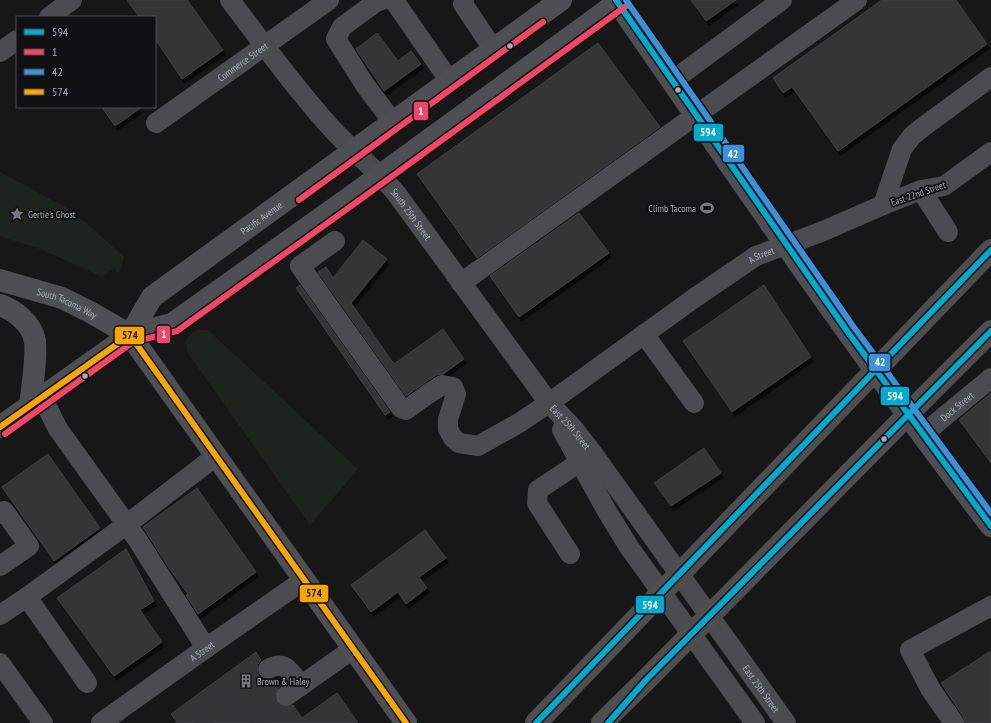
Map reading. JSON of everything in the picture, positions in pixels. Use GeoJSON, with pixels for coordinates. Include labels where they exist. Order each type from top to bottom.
{"type":"FeatureCollection","features":[{"type":"Feature","properties":{"kind":"highway"},"geometry":{"type":"LineString","coordinates":[[536,723],[991,250]]}},
{"type":"Feature","properties":{"kind":"highway"},"geometry":{"type":"LineString","coordinates":[[602,723],[991,331]]}},
{"type":"Feature","properties":{"kind":"highway"},"geometry":{"type":"LineString","coordinates":[[927,395],[991,342]]}},
{"type":"Feature","properties":{"kind":"highway"},"geometry":{"type":"LineString","coordinates":[[608,723],[645,681]]}},
{"type":"Feature","properties":{"kind":"main road","name":"Pacific Avenue"},"geometry":{"type":"LineString","coordinates":[[130,335],[152,297],[561,0]]}},
{"type":"Feature","properties":{"kind":"main road","name":"Pacific Avenue"},"geometry":{"type":"LineString","coordinates":[[0,427],[130,335],[172,324],[380,175],[618,1]]}},
{"type":"Feature","properties":{"kind":"main road"},"geometry":{"type":"LineString","coordinates":[[618,1],[672,81],[922,436],[991,526]]}},
{"type":"Feature","properties":{"kind":"main road","name":"South Tacoma Way"},"geometry":{"type":"LineString","coordinates":[[0,280],[62,298],[130,335]]}},
{"type":"Feature","properties":{"kind":"main road"},"geometry":{"type":"LineString","coordinates":[[0,305],[9,308],[24,320],[35,341],[34,362],[36,402]]}},
{"type":"Feature","properties":{"kind":"main road"},"geometry":{"type":"LineString","coordinates":[[130,335],[406,723]]}},
{"type":"Feature","properties":{"kind":"street"},"geometry":{"type":"LineString","coordinates":[[50,16],[72,0]]}},
{"type":"Feature","properties":{"kind":"street","name":"South 25th Street"},"geometry":{"type":"LineString","coordinates":[[230,0],[265,47],[321,116],[396,193],[549,403]]}},
{"type":"Feature","properties":{"kind":"street","name":"Commerce Street"},"geometry":{"type":"LineString","coordinates":[[156,123],[265,47],[329,0]]}},
{"type":"Feature","properties":{"kind":"street"},"geometry":{"type":"LineString","coordinates":[[382,0],[376,2],[342,27],[336,39],[365,85],[393,122]]}},
{"type":"Feature","properties":{"kind":"street"},"geometry":{"type":"LineString","coordinates":[[391,0],[395,2],[449,80]]}},
{"type":"Feature","properties":{"kind":"street"},"geometry":{"type":"LineString","coordinates":[[464,0],[463,4],[493,49]]}},
{"type":"Feature","properties":{"kind":"street"},"geometry":{"type":"LineString","coordinates":[[672,81],[782,0]]}},
{"type":"Feature","properties":{"kind":"street"},"geometry":{"type":"LineString","coordinates":[[462,283],[857,0]]}},
{"type":"Feature","properties":{"kind":"street"},"geometry":{"type":"LineString","coordinates":[[0,52],[16,41]]}},
{"type":"Feature","properties":{"kind":"street"},"geometry":{"type":"LineString","coordinates":[[883,205],[896,163],[907,142],[923,127],[991,77]]}},
{"type":"Feature","properties":{"kind":"street","name":"East 22nd Street"},"geometry":{"type":"LineString","coordinates":[[883,205],[920,190],[944,186],[991,152]]}},
{"type":"Feature","properties":{"kind":"street"},"geometry":{"type":"LineString","coordinates":[[920,190],[948,232]]}},
{"type":"Feature","properties":{"kind":"street","name":"A Street"},"geometry":{"type":"LineString","coordinates":[[335,241],[300,266],[401,408],[406,410],[442,385],[453,387],[456,394],[448,420],[448,429],[452,438],[459,443],[478,446],[519,423],[549,403],[693,299],[756,256],[821,232],[883,205]]}},
{"type":"Feature","properties":{"kind":"street"},"geometry":{"type":"LineString","coordinates":[[644,334],[694,403]]}},
{"type":"Feature","properties":{"kind":"street","name":"Dock Street"},"geometry":{"type":"LineString","coordinates":[[922,436],[991,378]]}},
{"type":"Feature","properties":{"kind":"street"},"geometry":{"type":"LineString","coordinates":[[36,402],[58,429],[126,525],[206,648]]}},
{"type":"Feature","properties":{"kind":"street","name":"East 25th Street"},"geometry":{"type":"LineString","coordinates":[[549,403],[564,434],[608,513],[629,547],[755,723]]}},
{"type":"Feature","properties":{"kind":"street","name":"East 25th Street"},"geometry":{"type":"LineString","coordinates":[[549,403],[573,428],[594,455],[786,723]]}},
{"type":"Feature","properties":{"kind":"street"},"geometry":{"type":"LineString","coordinates":[[0,615],[28,598],[216,456]]}},
{"type":"Feature","properties":{"kind":"street"},"geometry":{"type":"LineString","coordinates":[[570,554],[537,503],[538,490],[580,462]]}},
{"type":"Feature","properties":{"kind":"street"},"geometry":{"type":"LineString","coordinates":[[0,514],[4,511],[29,546],[0,566]]}},
{"type":"Feature","properties":{"kind":"street","name":"A Street"},"geometry":{"type":"LineString","coordinates":[[101,723],[304,580]]}},
{"type":"Feature","properties":{"kind":"street"},"geometry":{"type":"LineString","coordinates":[[28,598],[87,683]]}},
{"type":"Feature","properties":{"kind":"street"},"geometry":{"type":"LineString","coordinates":[[954,723],[931,690],[910,650],[991,606]]}},
{"type":"Feature","properties":{"kind":"street"},"geometry":{"type":"LineString","coordinates":[[268,669],[276,665],[282,665],[287,668],[294,691],[353,649]]}},
{"type":"Feature","properties":{"kind":"street"},"geometry":{"type":"LineString","coordinates":[[0,664],[43,723]]}},
{"type":"Feature","properties":{"kind":"shaded area"},"geometry":{"type":"Polygon","coordinates":[[[0,172],[67,208],[92,228],[124,257],[120,271],[118,273],[114,268],[102,277],[43,250],[0,236],[0,172]]]}},
{"type":"Feature","properties":{"kind":"shaded area"},"geometry":{"type":"Polygon","coordinates":[[[198,330],[208,330],[358,469],[310,525],[187,352],[187,338],[198,330]]]}},
{"type":"Feature","properties":{"kind":"building"},"geometry":{"type":"Polygon","coordinates":[[[127,0],[187,0],[223,50],[182,79],[156,40],[156,16],[138,16],[127,0]]]}},
{"type":"Feature","properties":{"kind":"building"},"geometry":{"type":"Polygon","coordinates":[[[691,0],[736,0],[706,21],[691,0]]]}},
{"type":"Feature","properties":{"kind":"building"},"geometry":{"type":"Polygon","coordinates":[[[882,0],[956,0],[987,44],[838,151],[792,87],[783,93],[773,78],[882,0]]]}},
{"type":"Feature","properties":{"kind":"building"},"geometry":{"type":"Polygon","coordinates":[[[377,33],[398,61],[411,51],[421,64],[384,91],[356,49],[377,33]]]}},
{"type":"Feature","properties":{"kind":"building"},"geometry":{"type":"Polygon","coordinates":[[[598,43],[660,127],[477,258],[417,174],[598,43]]]}},
{"type":"Feature","properties":{"kind":"building"},"geometry":{"type":"Polygon","coordinates":[[[103,108],[141,108],[115,126],[103,108]]]}},
{"type":"Feature","properties":{"kind":"building"},"geometry":{"type":"Polygon","coordinates":[[[579,213],[609,253],[519,317],[490,276],[579,213]]]}},
{"type":"Feature","properties":{"kind":"building"},"geometry":{"type":"Polygon","coordinates":[[[363,240],[387,259],[351,303],[394,364],[443,329],[464,359],[443,374],[436,375],[406,396],[318,272],[326,267],[333,278],[363,240]]]}},
{"type":"Feature","properties":{"kind":"building"},"geometry":{"type":"Polygon","coordinates":[[[300,285],[390,412],[385,415],[296,288],[300,285]]]}},
{"type":"Feature","properties":{"kind":"building"},"geometry":{"type":"Polygon","coordinates":[[[764,285],[811,357],[732,412],[683,341],[764,285]]]}},
{"type":"Feature","properties":{"kind":"building"},"geometry":{"type":"Polygon","coordinates":[[[991,393],[991,463],[959,420],[991,393]]]}},
{"type":"Feature","properties":{"kind":"building"},"geometry":{"type":"Polygon","coordinates":[[[704,448],[721,473],[671,506],[654,483],[704,448]]]}},
{"type":"Feature","properties":{"kind":"building"},"geometry":{"type":"Polygon","coordinates":[[[48,454],[100,528],[54,561],[2,487],[48,454]]]}},
{"type":"Feature","properties":{"kind":"building"},"geometry":{"type":"Polygon","coordinates":[[[197,488],[256,572],[198,614],[186,595],[188,594],[169,568],[143,527],[197,488]]]}},
{"type":"Feature","properties":{"kind":"building"},"geometry":{"type":"Polygon","coordinates":[[[425,530],[446,558],[419,577],[427,588],[406,604],[398,592],[371,612],[351,585],[425,530]]]}},
{"type":"Feature","properties":{"kind":"building"},"geometry":{"type":"Polygon","coordinates":[[[126,549],[154,601],[140,610],[162,642],[114,676],[57,598],[126,549]]]}},
{"type":"Feature","properties":{"kind":"building"},"geometry":{"type":"Polygon","coordinates":[[[991,651],[991,723],[965,723],[963,716],[941,683],[991,651]]]}},
{"type":"Feature","properties":{"kind":"building","name":"Brown & Haley"},"geometry":{"type":"Polygon","coordinates":[[[256,652],[261,660],[257,667],[258,674],[261,678],[266,680],[274,679],[280,686],[276,691],[275,697],[276,702],[281,706],[287,707],[293,705],[302,718],[337,693],[358,723],[177,723],[171,714],[256,652]]]}},
{"type":"Feature","properties":{"kind":"tunnel"},"geometry":{"type":"LineString","coordinates":[[195,723],[268,669]]}},
{"type":"Feature","properties":{"kind":"tunnel"},"geometry":{"type":"LineString","coordinates":[[249,723],[286,696]]}},
{"type":"Feature","properties":{"kind":"transit line","name":"594"},"geometry":{"type":"LineString","coordinates":[[616,0],[847,331],[991,526]]}},
{"type":"Feature","properties":{"kind":"transit line","name":"42"},"geometry":{"type":"LineString","coordinates":[[626,0],[853,326],[991,513]]}},
{"type":"Feature","properties":{"kind":"transit line","name":"1"},"geometry":{"type":"LineString","coordinates":[[5,434],[133,342],[177,331],[626,6]]}},
{"type":"Feature","properties":{"kind":"transit line","name":"1"},"geometry":{"type":"LineString","coordinates":[[299,200],[543,22]]}},
{"type":"Feature","properties":{"kind":"transit line","name":"594"},"geometry":{"type":"LineString","coordinates":[[536,723],[991,250]]}},
{"type":"Feature","properties":{"kind":"transit line","name":"594"},"geometry":{"type":"LineString","coordinates":[[608,723],[645,681],[991,331]]}},
{"type":"Feature","properties":{"kind":"transit line","name":"574"},"geometry":{"type":"LineString","coordinates":[[0,427],[130,335],[406,723]]}},
{"type":"Feature","properties":{"kind":"place","name":"Climb Tacoma"},"geometry":{"type":"Point","coordinates":[707,208]}},
{"type":"Feature","properties":{"kind":"place","name":"Gertie's Ghost"},"geometry":{"type":"Point","coordinates":[17,214]}},
{"type":"Feature","properties":{"kind":"place","name":"Brown & Haley"},"geometry":{"type":"Point","coordinates":[246,681]}}]}
